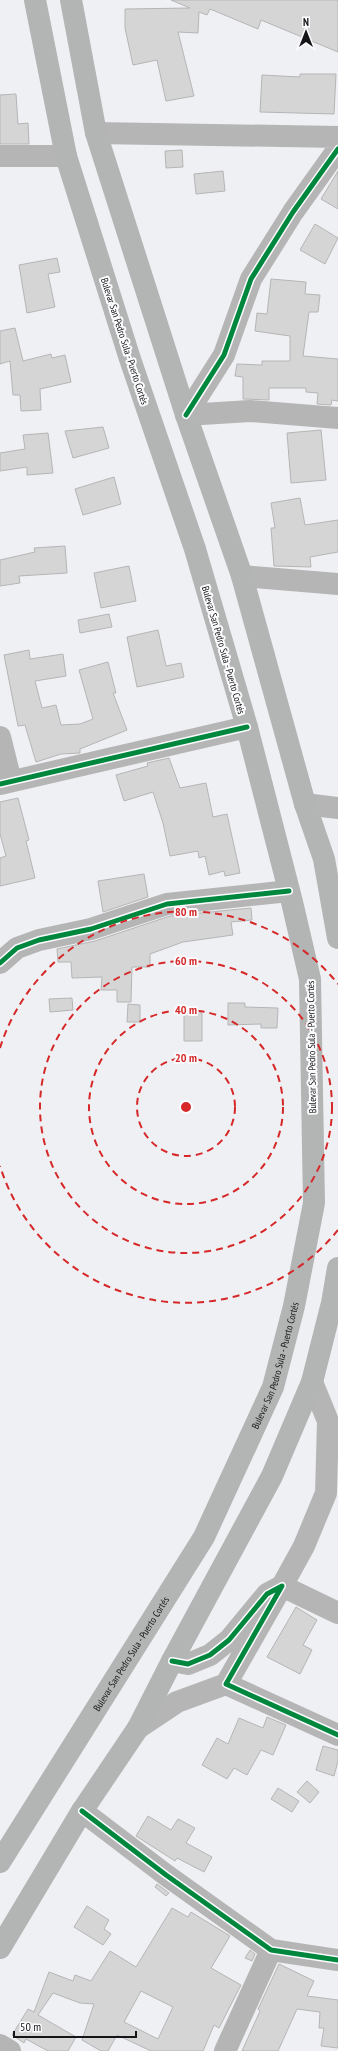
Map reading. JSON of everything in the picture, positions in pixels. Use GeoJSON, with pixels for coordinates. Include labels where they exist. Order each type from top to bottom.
{"type":"FeatureCollection","features":[{"type":"Feature","properties":{"kind":"highway","name":"Bulevar San Pedro Sula - Puerto Cortés"},"geometry":{"type":"LineString","coordinates":[[0,1862],[204,1536],[273,1387],[294,1306],[314,1203],[310,979],[247,727],[195,549],[130,359],[66,156],[35,0]]}},
{"type":"Feature","properties":{"kind":"highway"},"geometry":{"type":"LineString","coordinates":[[71,0],[96,133],[186,415],[242,576],[305,804],[324,859],[338,938]]}},
{"type":"Feature","properties":{"kind":"highway"},"geometry":{"type":"LineString","coordinates":[[0,1948],[82,1811],[138,1728],[172,1661],[272,1476],[312,1382],[332,1303],[338,1268]]}},
{"type":"Feature","properties":{"kind":"street"},"geometry":{"type":"LineString","coordinates":[[96,133],[338,137]]}},
{"type":"Feature","properties":{"kind":"street"},"geometry":{"type":"LineString","coordinates":[[186,415],[224,355],[251,279],[293,212],[338,149]]}},
{"type":"Feature","properties":{"kind":"street"},"geometry":{"type":"LineString","coordinates":[[0,156],[66,156]]}},
{"type":"Feature","properties":{"kind":"street"},"geometry":{"type":"LineString","coordinates":[[186,415],[250,412],[338,418]]}},
{"type":"Feature","properties":{"kind":"street"},"geometry":{"type":"LineString","coordinates":[[242,576],[338,584]]}},
{"type":"Feature","properties":{"kind":"street"},"geometry":{"type":"LineString","coordinates":[[0,737],[6,783],[247,727]]}},
{"type":"Feature","properties":{"kind":"street"},"geometry":{"type":"LineString","coordinates":[[305,804],[338,808]]}},
{"type":"Feature","properties":{"kind":"street"},"geometry":{"type":"LineString","coordinates":[[0,963],[17,948],[39,940],[91,929],[167,904],[289,891]]}},
{"type":"Feature","properties":{"kind":"street"},"geometry":{"type":"LineString","coordinates":[[138,1728],[177,1702],[226,1684],[332,1495],[328,1421],[312,1382]]}},
{"type":"Feature","properties":{"kind":"street"},"geometry":{"type":"LineString","coordinates":[[172,1661],[188,1664],[210,1655],[229,1640],[267,1594],[282,1586]]}},
{"type":"Feature","properties":{"kind":"street"},"geometry":{"type":"LineString","coordinates":[[282,1586],[338,1613]]}},
{"type":"Feature","properties":{"kind":"street"},"geometry":{"type":"LineString","coordinates":[[226,1684],[338,1735]]}},
{"type":"Feature","properties":{"kind":"street"},"geometry":{"type":"LineString","coordinates":[[82,1811],[166,1875],[271,1950],[338,1960]]}},
{"type":"Feature","properties":{"kind":"street"},"geometry":{"type":"LineString","coordinates":[[225,2051],[271,1950]]}},
{"type":"Feature","properties":{"kind":"street"},"geometry":{"type":"LineString","coordinates":[[0,2045],[10,2051]]}},
{"type":"Feature","properties":{"kind":"building"},"geometry":{"type":"Polygon","coordinates":[[[171,0],[338,0],[338,52],[261,20],[258,29],[210,9],[207,15],[199,12],[198,33],[178,32],[194,96],[166,101],[157,60],[133,65],[125,28],[125,9],[190,8],[171,0]]]}},
{"type":"Feature","properties":{"kind":"building"},"geometry":{"type":"Polygon","coordinates":[[[300,74],[336,74],[334,114],[260,112],[262,75],[300,77],[300,74]]]}},
{"type":"Feature","properties":{"kind":"building"},"geometry":{"type":"Polygon","coordinates":[[[16,94],[18,124],[28,123],[29,144],[0,144],[0,95],[16,94]]]}},
{"type":"Feature","properties":{"kind":"building"},"geometry":{"type":"Polygon","coordinates":[[[182,150],[183,167],[166,168],[165,151],[182,150]]]}},
{"type":"Feature","properties":{"kind":"building"},"geometry":{"type":"Polygon","coordinates":[[[223,171],[225,191],[196,194],[194,174],[223,171]]]}},
{"type":"Feature","properties":{"kind":"building"},"geometry":{"type":"Polygon","coordinates":[[[338,171],[338,209],[321,199],[338,171]]]}},
{"type":"Feature","properties":{"kind":"building"},"geometry":{"type":"Polygon","coordinates":[[[315,224],[338,238],[325,264],[300,250],[315,224]]]}},
{"type":"Feature","properties":{"kind":"building"},"geometry":{"type":"Polygon","coordinates":[[[57,258],[60,272],[48,274],[55,307],[27,313],[19,265],[57,258]]]}},
{"type":"Feature","properties":{"kind":"building"},"geometry":{"type":"Polygon","coordinates":[[[271,279],[306,282],[305,294],[320,295],[318,312],[309,312],[303,356],[338,359],[338,401],[332,400],[331,405],[317,404],[318,393],[306,392],[306,388],[269,388],[269,400],[243,399],[243,377],[235,376],[237,364],[262,365],[262,361],[290,361],[290,336],[255,331],[257,313],[267,314],[271,279]]]}},
{"type":"Feature","properties":{"kind":"building"},"geometry":{"type":"Polygon","coordinates":[[[15,328],[23,361],[51,354],[52,358],[65,355],[71,382],[40,389],[41,410],[21,411],[20,395],[13,395],[10,361],[0,364],[0,331],[15,328]]]}},
{"type":"Feature","properties":{"kind":"building"},"geometry":{"type":"Polygon","coordinates":[[[103,427],[109,448],[73,458],[65,431],[103,427]]]}},
{"type":"Feature","properties":{"kind":"building"},"geometry":{"type":"Polygon","coordinates":[[[321,430],[326,480],[291,483],[287,433],[321,430]]]}},
{"type":"Feature","properties":{"kind":"building"},"geometry":{"type":"Polygon","coordinates":[[[48,433],[53,473],[27,475],[27,467],[0,471],[0,453],[25,449],[23,435],[48,433]]]}},
{"type":"Feature","properties":{"kind":"building"},"geometry":{"type":"Polygon","coordinates":[[[114,477],[121,504],[83,515],[75,489],[114,477]]]}},
{"type":"Feature","properties":{"kind":"building"},"geometry":{"type":"Polygon","coordinates":[[[300,498],[305,525],[338,520],[338,552],[310,557],[311,567],[274,566],[271,528],[275,528],[271,503],[300,498]]]}},
{"type":"Feature","properties":{"kind":"building"},"geometry":{"type":"Polygon","coordinates":[[[65,546],[67,573],[19,576],[20,583],[0,586],[0,560],[35,552],[34,548],[65,546]]]}},
{"type":"Feature","properties":{"kind":"building"},"geometry":{"type":"Polygon","coordinates":[[[129,566],[136,601],[101,608],[94,573],[129,566]]]}},
{"type":"Feature","properties":{"kind":"building"},"geometry":{"type":"Polygon","coordinates":[[[109,614],[112,627],[80,633],[78,620],[109,614]]]}},
{"type":"Feature","properties":{"kind":"building"},"geometry":{"type":"Polygon","coordinates":[[[158,630],[166,666],[181,663],[184,677],[137,687],[127,637],[158,630]]]}},
{"type":"Feature","properties":{"kind":"building"},"geometry":{"type":"Polygon","coordinates":[[[29,650],[30,659],[63,654],[66,676],[35,681],[42,708],[56,705],[61,725],[80,724],[93,719],[79,670],[108,662],[116,693],[113,693],[127,730],[80,749],[80,753],[61,754],[36,762],[25,725],[18,726],[4,655],[29,650]]]}},
{"type":"Feature","properties":{"kind":"building"},"geometry":{"type":"Polygon","coordinates":[[[169,758],[180,788],[206,783],[213,817],[227,814],[240,873],[225,876],[224,871],[209,875],[205,856],[199,858],[198,851],[170,856],[163,823],[153,792],[124,801],[116,775],[148,766],[147,763],[169,758]]]}},
{"type":"Feature","properties":{"kind":"building"},"geometry":{"type":"Polygon","coordinates":[[[18,798],[29,840],[26,841],[35,878],[0,886],[0,858],[6,856],[0,834],[0,802],[18,798]]]}},
{"type":"Feature","properties":{"kind":"building"},"geometry":{"type":"Polygon","coordinates":[[[144,874],[148,897],[103,912],[98,881],[144,874]]]}},
{"type":"Feature","properties":{"kind":"building"},"geometry":{"type":"Polygon","coordinates":[[[251,908],[252,920],[231,922],[233,935],[183,942],[150,954],[150,967],[132,967],[131,1002],[117,1002],[117,990],[101,990],[102,977],[72,978],[71,962],[58,962],[57,949],[95,941],[170,916],[251,908]]]}},
{"type":"Feature","properties":{"kind":"building"},"geometry":{"type":"Polygon","coordinates":[[[72,998],[73,1010],[50,1012],[49,999],[72,998]]]}},
{"type":"Feature","properties":{"kind":"building"},"geometry":{"type":"Polygon","coordinates":[[[228,1003],[245,1003],[245,1007],[278,1008],[277,1028],[261,1028],[261,1024],[228,1025],[228,1003]]]}},
{"type":"Feature","properties":{"kind":"building"},"geometry":{"type":"Polygon","coordinates":[[[128,1004],[140,1005],[140,1022],[127,1022],[128,1004]]]}},
{"type":"Feature","properties":{"kind":"building"},"geometry":{"type":"Polygon","coordinates":[[[184,1013],[202,1013],[202,1041],[184,1041],[184,1013]]]}},
{"type":"Feature","properties":{"kind":"building"},"geometry":{"type":"Polygon","coordinates":[[[296,1607],[317,1620],[303,1645],[312,1650],[300,1674],[267,1657],[296,1607]]]}},
{"type":"Feature","properties":{"kind":"building"},"geometry":{"type":"Polygon","coordinates":[[[267,1717],[286,1725],[273,1755],[261,1750],[247,1775],[234,1768],[227,1779],[202,1765],[217,1738],[228,1744],[239,1718],[263,1728],[267,1717]]]}},
{"type":"Feature","properties":{"kind":"building"},"geometry":{"type":"Polygon","coordinates":[[[323,1746],[338,1750],[338,1761],[334,1776],[316,1770],[323,1746]]]}},
{"type":"Feature","properties":{"kind":"building"},"geometry":{"type":"Polygon","coordinates":[[[307,1781],[319,1792],[310,1803],[297,1792],[307,1781]]]}},
{"type":"Feature","properties":{"kind":"building"},"geometry":{"type":"Polygon","coordinates":[[[278,1788],[299,1801],[292,1812],[271,1799],[278,1788]]]}},
{"type":"Feature","properties":{"kind":"building"},"geometry":{"type":"Polygon","coordinates":[[[148,1816],[171,1830],[178,1819],[195,1828],[186,1843],[212,1857],[204,1872],[177,1858],[175,1861],[136,1836],[148,1816]]]}},
{"type":"Feature","properties":{"kind":"building"},"geometry":{"type":"Polygon","coordinates":[[[157,1884],[169,1893],[166,1896],[155,1887],[157,1884]]]}},
{"type":"Feature","properties":{"kind":"building"},"geometry":{"type":"Polygon","coordinates":[[[87,1906],[109,1920],[104,1929],[111,1934],[103,1945],[74,1927],[87,1906]]]}},
{"type":"Feature","properties":{"kind":"building"},"geometry":{"type":"Polygon","coordinates":[[[172,1908],[188,1917],[191,1912],[230,1936],[211,1968],[241,1985],[219,2028],[214,2025],[203,2051],[151,2051],[117,2035],[108,2051],[101,2051],[82,2040],[94,2004],[80,2003],[53,1993],[38,2015],[76,2037],[68,2051],[48,2051],[26,2039],[24,2043],[12,2035],[28,2009],[34,2012],[49,1972],[73,1981],[75,1975],[91,1981],[110,1951],[136,1967],[172,1908]],[[141,1991],[124,2022],[158,2039],[173,2007],[141,1991]]]}},
{"type":"Feature","properties":{"kind":"building"},"geometry":{"type":"Polygon","coordinates":[[[250,1950],[255,1954],[252,1961],[245,1958],[250,1950]]]}},
{"type":"Feature","properties":{"kind":"building"},"geometry":{"type":"Polygon","coordinates":[[[279,1964],[314,1981],[307,1996],[338,2000],[338,2048],[321,2046],[324,2028],[319,2028],[320,2012],[297,2009],[278,2051],[242,2051],[260,2011],[258,2009],[279,1964]]]}},
{"type":"Feature","properties":{"kind":"cycle path"},"geometry":{"type":"LineString","coordinates":[[186,415],[224,355],[251,279],[293,212],[338,149]]}},
{"type":"Feature","properties":{"kind":"cycle path"},"geometry":{"type":"LineString","coordinates":[[0,784],[247,727]]}},
{"type":"Feature","properties":{"kind":"cycle path"},"geometry":{"type":"LineString","coordinates":[[0,963],[17,948],[39,940],[91,929],[167,904],[289,891]]}},
{"type":"Feature","properties":{"kind":"cycle path"},"geometry":{"type":"LineString","coordinates":[[172,1661],[188,1664],[210,1655],[229,1640],[267,1594],[282,1586],[226,1684],[338,1735]]}},
{"type":"Feature","properties":{"kind":"cycle path"},"geometry":{"type":"LineString","coordinates":[[82,1811],[166,1875],[271,1950],[338,1960]]}}]}
